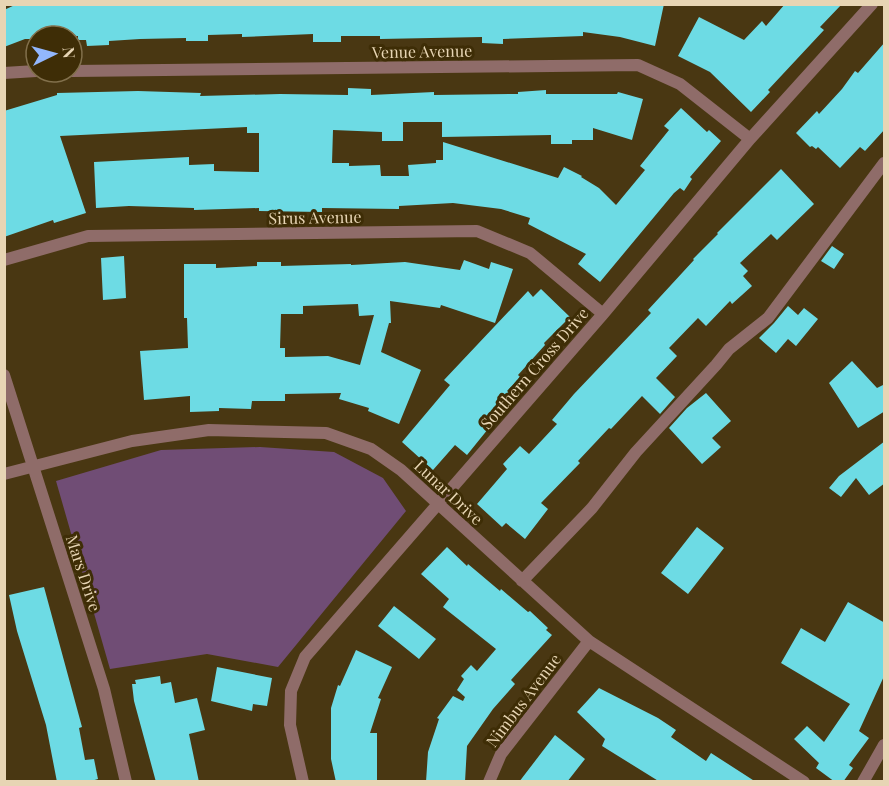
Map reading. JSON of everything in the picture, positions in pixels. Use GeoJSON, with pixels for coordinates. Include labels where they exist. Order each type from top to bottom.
{"type":"FeatureCollection","features":[{"type":"Feature","properties":{"kind":"street","name":"Southern Cross Drive"},"geometry":{"type":"LineString","coordinates":[[303,782],[290,725],[291,691],[305,657],[603,314],[750,140],[872,4]]}},
{"type":"Feature","properties":{"kind":"street","name":"Venue Avenue"},"geometry":{"type":"LineString","coordinates":[[84,71],[638,65],[680,84],[750,140]]}},
{"type":"Feature","properties":{"kind":"street"},"geometry":{"type":"LineString","coordinates":[[4,73],[24,72]]}},
{"type":"Feature","properties":{"kind":"street"},"geometry":{"type":"LineString","coordinates":[[522,581],[592,508],[636,452],[729,349],[768,318],[885,163]]}},
{"type":"Feature","properties":{"kind":"street","name":"Sirus Avenue"},"geometry":{"type":"LineString","coordinates":[[4,260],[88,237],[477,231],[530,253],[603,314]]}},
{"type":"Feature","properties":{"kind":"street","name":"Mars Drive"},"geometry":{"type":"LineString","coordinates":[[4,375],[104,689],[126,782]]}},
{"type":"Feature","properties":{"kind":"street","name":"Lunar Drive"},"geometry":{"type":"LineString","coordinates":[[4,474],[132,441],[209,430],[326,433],[370,449],[401,470],[589,641],[804,782]]}},
{"type":"Feature","properties":{"kind":"street","name":"Nimbus Avenue"},"geometry":{"type":"LineString","coordinates":[[489,782],[501,753],[589,641]]}},
{"type":"Feature","properties":{"kind":"street"},"geometry":{"type":"LineString","coordinates":[[863,782],[885,745]]}},
{"type":"Feature","properties":{"kind":"shaded area"},"geometry":{"type":"Polygon","coordinates":[[[260,447],[334,452],[383,478],[406,511],[278,667],[207,654],[110,669],[56,481],[161,450],[260,447]]]}},
{"type":"Feature","properties":{"kind":"building"},"geometry":{"type":"Polygon","coordinates":[[[17,4],[664,4],[655,46],[620,37],[583,32],[583,36],[503,39],[503,44],[482,43],[482,37],[380,39],[380,36],[341,36],[341,42],[313,42],[313,34],[242,37],[242,34],[208,35],[208,41],[186,41],[186,38],[140,39],[109,41],[109,45],[87,46],[84,40],[84,24],[24,24],[24,39],[4,47],[4,10],[17,4]]]}},
{"type":"Feature","properties":{"kind":"building"},"geometry":{"type":"Polygon","coordinates":[[[785,4],[842,4],[820,27],[824,30],[768,90],[770,92],[751,112],[710,72],[678,56],[699,17],[744,40],[762,21],[766,26],[785,4]]]}},
{"type":"Feature","properties":{"kind":"building"},"geometry":{"type":"Polygon","coordinates":[[[885,42],[885,129],[865,151],[860,147],[840,168],[818,147],[816,149],[810,147],[796,133],[817,111],[819,114],[855,71],[858,73],[885,42]]]}},
{"type":"Feature","properties":{"kind":"building"},"geometry":{"type":"Polygon","coordinates":[[[348,88],[371,89],[371,95],[434,92],[434,95],[518,94],[518,92],[546,90],[546,94],[617,94],[618,92],[643,99],[632,140],[593,128],[593,140],[572,140],[572,144],[551,144],[551,135],[442,137],[442,122],[403,122],[403,141],[382,141],[382,132],[333,130],[332,163],[349,163],[349,166],[380,165],[381,176],[409,176],[408,165],[436,163],[436,160],[443,160],[443,142],[558,178],[564,167],[599,188],[616,205],[645,170],[640,166],[669,130],[664,126],[681,108],[707,132],[709,130],[721,141],[690,177],[692,179],[684,191],[680,188],[674,193],[600,282],[578,264],[586,254],[528,224],[530,218],[501,209],[453,203],[399,206],[399,209],[322,208],[322,212],[259,211],[259,208],[194,210],[194,208],[129,206],[96,208],[94,162],[189,157],[189,165],[214,164],[214,171],[259,172],[259,133],[247,133],[247,127],[60,136],[86,213],[54,223],[53,220],[4,237],[4,111],[57,95],[57,93],[138,91],[201,93],[200,96],[348,95],[348,88]]]}},
{"type":"Feature","properties":{"kind":"building"},"geometry":{"type":"Polygon","coordinates":[[[781,169],[814,204],[777,240],[771,234],[740,263],[748,271],[743,276],[752,286],[732,304],[730,301],[706,326],[698,318],[669,348],[677,356],[656,378],[675,397],[660,414],[642,396],[611,429],[609,428],[578,461],[580,463],[541,503],[548,509],[525,539],[506,523],[502,527],[477,504],[507,469],[503,464],[520,446],[529,454],[557,424],[552,420],[651,313],[648,310],[693,259],[781,169]]]}},
{"type":"Feature","properties":{"kind":"building"},"geometry":{"type":"Polygon","coordinates":[[[832,246],[844,254],[834,269],[821,261],[832,246]]]}},
{"type":"Feature","properties":{"kind":"building"},"geometry":{"type":"Polygon","coordinates":[[[124,256],[126,298],[103,300],[101,258],[124,256]]]}},
{"type":"Feature","properties":{"kind":"building"},"geometry":{"type":"Polygon","coordinates":[[[464,260],[489,269],[491,262],[513,269],[495,323],[441,305],[440,308],[390,301],[391,323],[389,323],[381,352],[421,370],[399,424],[368,411],[369,408],[339,399],[341,393],[285,394],[285,401],[252,401],[251,409],[219,408],[219,411],[190,412],[190,396],[144,400],[140,351],[188,348],[187,318],[184,318],[184,264],[216,264],[216,268],[257,266],[257,262],[281,262],[281,266],[405,262],[460,270],[464,260]],[[358,304],[303,306],[303,314],[281,314],[280,348],[285,348],[285,357],[328,356],[360,365],[374,315],[359,316],[358,304]]]}},
{"type":"Feature","properties":{"kind":"building"},"geometry":{"type":"Polygon","coordinates":[[[541,289],[570,317],[544,343],[545,345],[518,375],[520,377],[507,391],[513,396],[499,411],[501,413],[467,455],[455,445],[433,470],[402,442],[450,385],[444,380],[528,291],[533,297],[541,289]]]}},
{"type":"Feature","properties":{"kind":"building"},"geometry":{"type":"Polygon","coordinates":[[[788,306],[798,315],[804,308],[818,319],[796,346],[788,339],[776,353],[759,338],[788,306]]]}},
{"type":"Feature","properties":{"kind":"building"},"geometry":{"type":"Polygon","coordinates":[[[852,361],[877,388],[885,384],[885,411],[858,428],[829,383],[852,361]]]}},
{"type":"Feature","properties":{"kind":"building"},"geometry":{"type":"Polygon","coordinates":[[[706,393],[731,421],[712,438],[721,447],[702,464],[669,428],[687,408],[706,393]]]}},
{"type":"Feature","properties":{"kind":"building"},"geometry":{"type":"Polygon","coordinates":[[[885,441],[885,483],[869,495],[856,478],[841,497],[829,488],[839,476],[885,441]]]}},
{"type":"Feature","properties":{"kind":"building"},"geometry":{"type":"Polygon","coordinates":[[[697,527],[724,548],[688,594],[661,573],[697,527]]]}},
{"type":"Feature","properties":{"kind":"building"},"geometry":{"type":"Polygon","coordinates":[[[447,547],[467,566],[468,564],[500,591],[501,589],[528,612],[530,611],[552,635],[511,680],[515,684],[493,709],[467,746],[465,782],[426,782],[428,752],[439,719],[437,718],[453,696],[463,701],[465,697],[457,690],[464,679],[461,676],[471,665],[477,671],[496,649],[443,607],[449,599],[421,574],[447,547]]]}},
{"type":"Feature","properties":{"kind":"building"},"geometry":{"type":"Polygon","coordinates":[[[44,587],[82,727],[79,728],[85,760],[94,759],[98,779],[88,782],[57,782],[46,725],[17,631],[9,595],[44,587]]]}},
{"type":"Feature","properties":{"kind":"building"},"geometry":{"type":"Polygon","coordinates":[[[848,602],[885,623],[885,674],[859,731],[869,738],[849,765],[853,768],[843,782],[835,782],[816,768],[819,763],[794,739],[807,726],[824,742],[850,704],[781,663],[801,628],[825,642],[848,602]]]}},
{"type":"Feature","properties":{"kind":"building"},"geometry":{"type":"Polygon","coordinates":[[[394,606],[436,639],[419,659],[378,626],[394,606]]]}},
{"type":"Feature","properties":{"kind":"building"},"geometry":{"type":"Polygon","coordinates":[[[356,650],[392,667],[378,698],[381,699],[370,733],[377,733],[377,782],[336,782],[331,759],[331,708],[338,685],[340,686],[356,650]]]}},
{"type":"Feature","properties":{"kind":"building"},"geometry":{"type":"Polygon","coordinates":[[[217,667],[272,678],[267,706],[253,704],[252,711],[211,701],[217,667]]]}},
{"type":"Feature","properties":{"kind":"building"},"geometry":{"type":"Polygon","coordinates":[[[160,676],[161,684],[171,682],[175,703],[197,698],[205,730],[189,734],[199,782],[156,782],[134,701],[132,684],[136,684],[135,680],[160,676]]]}},
{"type":"Feature","properties":{"kind":"building"},"geometry":{"type":"Polygon","coordinates":[[[599,688],[658,718],[676,730],[671,737],[706,761],[711,753],[756,782],[660,782],[602,746],[605,739],[577,712],[599,688]]]}},
{"type":"Feature","properties":{"kind":"building"},"geometry":{"type":"Polygon","coordinates":[[[555,735],[585,759],[567,782],[519,782],[555,735]]]}}]}
